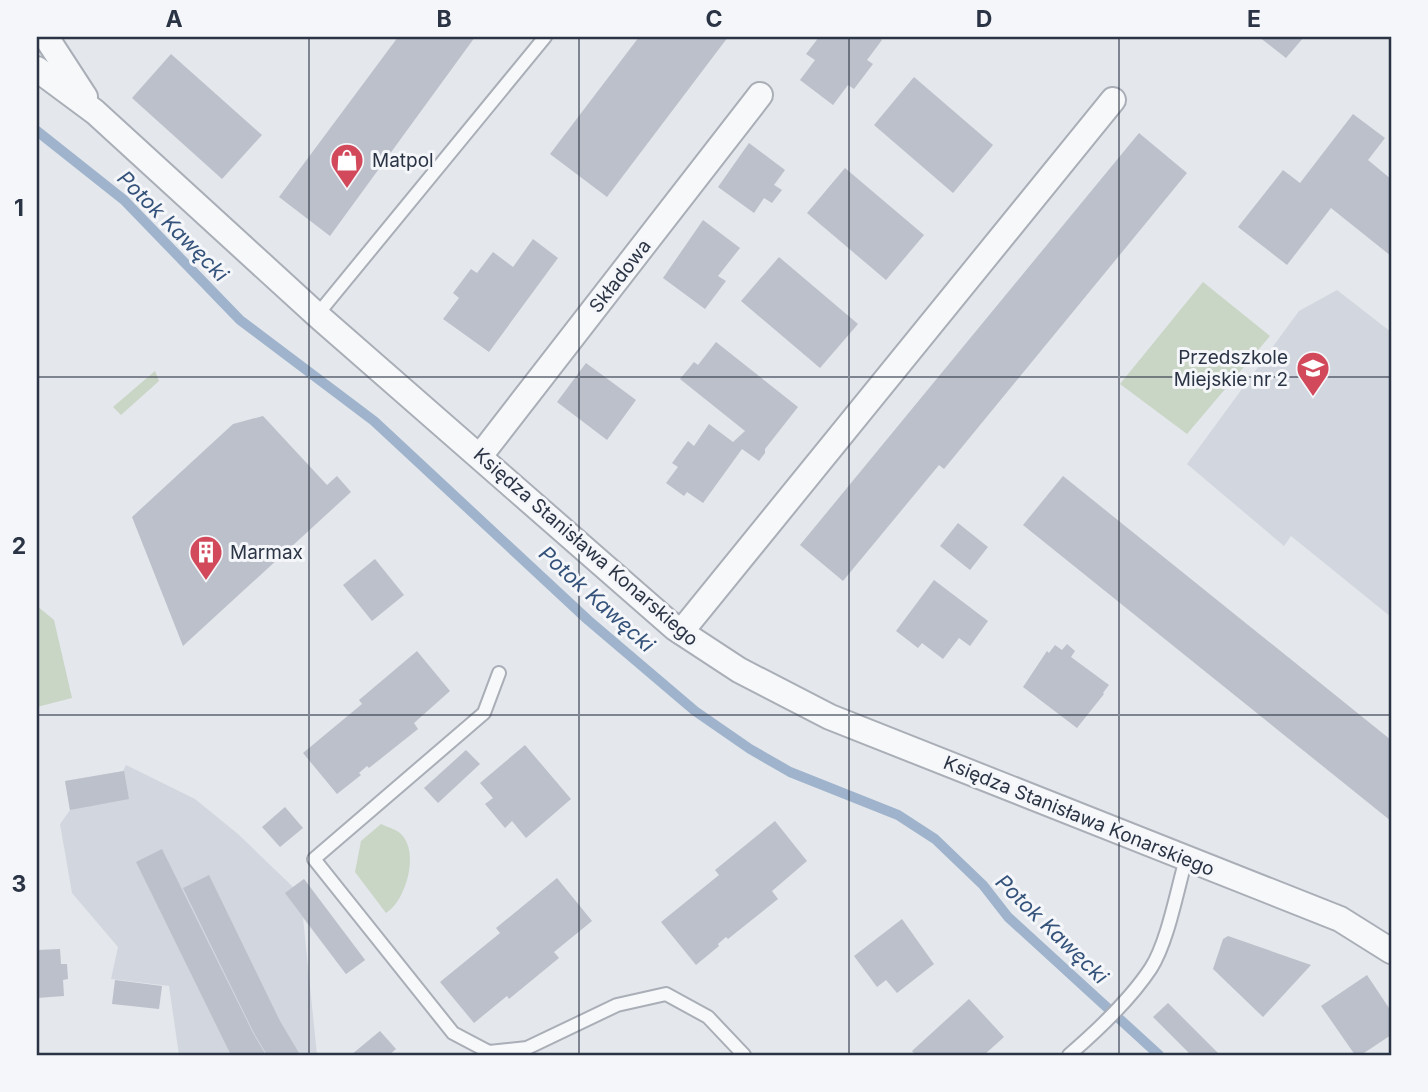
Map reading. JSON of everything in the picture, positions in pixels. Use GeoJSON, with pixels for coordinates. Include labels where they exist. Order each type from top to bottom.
{"type":"FeatureCollection","features":[{"type":"Feature","properties":{"kind":"street","name":"Księdza Stanisława Konarskiego"},"geometry":{"type":"LineString","coordinates":[[46,37],[95,112]]}},
{"type":"Feature","properties":{"kind":"street","name":"Księdza Stanisława Konarskiego"},"geometry":{"type":"LineString","coordinates":[[37,69],[95,112],[317,315],[681,632],[739,670],[800,703],[1340,919],[1391,950]]}},
{"type":"Feature","properties":{"kind":"street","name":"Składowa"},"geometry":{"type":"LineString","coordinates":[[480,456],[760,95]]}},
{"type":"Feature","properties":{"kind":"street"},"geometry":{"type":"LineString","coordinates":[[681,632],[1113,100]]}},
{"type":"Feature","properties":{"kind":"lane"},"geometry":{"type":"LineString","coordinates":[[317,315],[545,37]]}},
{"type":"Feature","properties":{"kind":"lane"},"geometry":{"type":"LineString","coordinates":[[499,673],[484,713],[314,859],[453,1033],[489,1052],[527,1048],[617,1005],[666,994],[708,1017],[744,1055]]}},
{"type":"Feature","properties":{"kind":"lane"},"geometry":{"type":"LineString","coordinates":[[1069,1055],[1152,967],[1164,936],[1186,859]]}},
{"type":"Feature","properties":{"kind":"shaded area","name":"Przedszkole Miejskie nr 2"},"geometry":{"type":"Polygon","coordinates":[[[1337,290],[1391,332],[1391,617],[1291,536],[1284,546],[1187,464],[1299,311],[1337,290]]]}},
{"type":"Feature","properties":{"kind":"shaded area"},"geometry":{"type":"Polygon","coordinates":[[[126,765],[195,799],[238,834],[293,887],[304,879],[365,960],[346,974],[303,918],[317,1055],[179,1055],[169,986],[111,979],[118,947],[72,893],[60,824],[70,810],[65,781],[123,771],[126,765]]]}},
{"type":"Feature","properties":{"kind":"green space"},"geometry":{"type":"Polygon","coordinates":[[[1203,282],[1270,336],[1187,434],[1120,384],[1203,282]]]}},
{"type":"Feature","properties":{"kind":"green space"},"geometry":{"type":"Polygon","coordinates":[[[155,371],[159,381],[121,415],[113,407],[155,371]]]}},
{"type":"Feature","properties":{"kind":"green space"},"geometry":{"type":"Polygon","coordinates":[[[37,606],[54,620],[72,698],[37,707],[37,606]]]}},
{"type":"Feature","properties":{"kind":"green space"},"geometry":{"type":"Polygon","coordinates":[[[381,824],[394,829],[407,842],[410,864],[405,887],[393,907],[386,913],[355,872],[361,841],[381,824]]]}},
{"type":"Feature","properties":{"kind":"building"},"geometry":{"type":"Polygon","coordinates":[[[398,37],[475,37],[330,236],[279,197],[398,37]]]}},
{"type":"Feature","properties":{"kind":"building"},"geometry":{"type":"Polygon","coordinates":[[[639,37],[728,37],[607,197],[550,154],[639,37]]]}},
{"type":"Feature","properties":{"kind":"building"},"geometry":{"type":"Polygon","coordinates":[[[819,37],[878,37],[882,40],[867,60],[873,64],[854,89],[848,85],[833,105],[800,80],[815,60],[806,54],[819,37]]]}},
{"type":"Feature","properties":{"kind":"building"},"geometry":{"type":"Polygon","coordinates":[[[1259,37],[1304,37],[1286,58],[1259,37]]]}},
{"type":"Feature","properties":{"kind":"building"},"geometry":{"type":"Polygon","coordinates":[[[171,54],[262,135],[222,179],[132,98],[171,54]]]}},
{"type":"Feature","properties":{"kind":"building"},"geometry":{"type":"Polygon","coordinates":[[[914,77],[993,145],[953,193],[874,125],[914,77]]]}},
{"type":"Feature","properties":{"kind":"building"},"geometry":{"type":"Polygon","coordinates":[[[1353,114],[1385,138],[1368,160],[1391,179],[1391,256],[1331,208],[1287,265],[1238,227],[1283,170],[1300,183],[1353,114]]]}},
{"type":"Feature","properties":{"kind":"building"},"geometry":{"type":"Polygon","coordinates":[[[1139,133],[1187,173],[944,469],[939,465],[843,581],[800,545],[1139,133]]]}},
{"type":"Feature","properties":{"kind":"building"},"geometry":{"type":"Polygon","coordinates":[[[749,143],[785,170],[774,185],[782,190],[772,203],[764,198],[754,213],[718,187],[749,143]]]}},
{"type":"Feature","properties":{"kind":"building"},"geometry":{"type":"Polygon","coordinates":[[[845,168],[924,235],[886,280],[807,213],[845,168]]]}},
{"type":"Feature","properties":{"kind":"building"},"geometry":{"type":"Polygon","coordinates":[[[703,220],[740,248],[718,276],[726,281],[705,309],[663,278],[703,220]]]}},
{"type":"Feature","properties":{"kind":"building"},"geometry":{"type":"Polygon","coordinates":[[[533,239],[558,258],[489,352],[443,319],[459,298],[453,293],[471,269],[477,273],[493,252],[513,267],[533,239]]]}},
{"type":"Feature","properties":{"kind":"building"},"geometry":{"type":"Polygon","coordinates":[[[779,257],[858,324],[820,368],[741,301],[779,257]]]}},
{"type":"Feature","properties":{"kind":"building"},"geometry":{"type":"Polygon","coordinates":[[[716,342],[798,407],[765,449],[759,461],[742,449],[703,503],[687,492],[684,496],[666,483],[678,467],[672,463],[688,441],[694,446],[709,424],[733,442],[745,431],[680,379],[694,362],[698,365],[716,342]]]}},
{"type":"Feature","properties":{"kind":"building"},"geometry":{"type":"Polygon","coordinates":[[[586,363],[636,400],[607,440],[557,402],[586,363]]]}},
{"type":"Feature","properties":{"kind":"building","name":"Marmax"},"geometry":{"type":"Polygon","coordinates":[[[263,416],[327,485],[337,476],[351,492],[183,646],[132,517],[233,424],[263,416]]]}},
{"type":"Feature","properties":{"kind":"building"},"geometry":{"type":"Polygon","coordinates":[[[1063,476],[1391,740],[1391,821],[1023,525],[1063,476]]]}},
{"type":"Feature","properties":{"kind":"building"},"geometry":{"type":"Polygon","coordinates":[[[958,523],[988,547],[970,570],[940,546],[958,523]]]}},
{"type":"Feature","properties":{"kind":"building"},"geometry":{"type":"Polygon","coordinates":[[[375,559],[404,595],[372,621],[343,585],[375,559]]]}},
{"type":"Feature","properties":{"kind":"building"},"geometry":{"type":"Polygon","coordinates":[[[934,580],[988,621],[970,646],[959,638],[943,659],[922,643],[918,648],[896,631],[934,580]]]}},
{"type":"Feature","properties":{"kind":"building"},"geometry":{"type":"Polygon","coordinates":[[[1067,644],[1075,651],[1071,657],[1109,685],[1077,728],[1023,687],[1047,651],[1049,653],[1055,645],[1062,650],[1067,644]]]}},
{"type":"Feature","properties":{"kind":"building"},"geometry":{"type":"Polygon","coordinates":[[[417,651],[450,691],[414,723],[418,729],[369,768],[367,766],[359,773],[361,775],[337,794],[303,753],[362,704],[359,700],[417,651]]]}},
{"type":"Feature","properties":{"kind":"building"},"geometry":{"type":"Polygon","coordinates":[[[525,745],[571,799],[526,838],[512,821],[505,828],[485,804],[493,798],[480,783],[525,745]]]}},
{"type":"Feature","properties":{"kind":"building"},"geometry":{"type":"Polygon","coordinates":[[[466,750],[480,764],[438,803],[424,788],[466,750]]]}},
{"type":"Feature","properties":{"kind":"building"},"geometry":{"type":"Polygon","coordinates":[[[124,771],[129,799],[70,810],[65,781],[124,771]]]}},
{"type":"Feature","properties":{"kind":"building"},"geometry":{"type":"Polygon","coordinates":[[[285,807],[303,828],[280,847],[262,827],[285,807]]]}},
{"type":"Feature","properties":{"kind":"building"},"geometry":{"type":"Polygon","coordinates":[[[775,821],[807,861],[772,891],[778,899],[728,939],[726,937],[696,965],[661,922],[719,875],[715,870],[775,821]]]}},
{"type":"Feature","properties":{"kind":"building"},"geometry":{"type":"Polygon","coordinates":[[[162,849],[266,1055],[231,1055],[136,862],[162,849]]]}},
{"type":"Feature","properties":{"kind":"building"},"geometry":{"type":"Polygon","coordinates":[[[209,875],[280,1021],[299,1053],[296,1055],[267,1055],[183,888],[209,875]]]}},
{"type":"Feature","properties":{"kind":"building"},"geometry":{"type":"Polygon","coordinates":[[[557,878],[592,921],[554,952],[559,958],[509,999],[507,996],[474,1023],[440,982],[500,933],[496,928],[557,878]]]}},
{"type":"Feature","properties":{"kind":"building"},"geometry":{"type":"Polygon","coordinates":[[[304,879],[365,960],[346,974],[285,893],[304,879]]]}},
{"type":"Feature","properties":{"kind":"building"},"geometry":{"type":"Polygon","coordinates":[[[902,919],[934,964],[897,993],[886,980],[877,987],[854,956],[902,919]]]}},
{"type":"Feature","properties":{"kind":"building"},"geometry":{"type":"Polygon","coordinates":[[[1228,936],[1311,965],[1263,1017],[1213,969],[1223,939],[1228,936]]]}},
{"type":"Feature","properties":{"kind":"building"},"geometry":{"type":"Polygon","coordinates":[[[60,949],[61,964],[67,964],[68,979],[63,980],[64,996],[37,998],[37,950],[60,949]]]}},
{"type":"Feature","properties":{"kind":"building"},"geometry":{"type":"Polygon","coordinates":[[[1367,975],[1391,1011],[1391,1035],[1361,1055],[1355,1055],[1321,1006],[1367,975]]]}},
{"type":"Feature","properties":{"kind":"building"},"geometry":{"type":"Polygon","coordinates":[[[115,980],[162,986],[159,1009],[112,1004],[115,980]]]}},
{"type":"Feature","properties":{"kind":"building"},"geometry":{"type":"Polygon","coordinates":[[[969,999],[1004,1037],[984,1055],[915,1055],[912,1051],[969,999]]]}},
{"type":"Feature","properties":{"kind":"building"},"geometry":{"type":"Polygon","coordinates":[[[1168,1003],[1219,1054],[1191,1055],[1153,1017],[1168,1003]]]}},
{"type":"Feature","properties":{"kind":"building"},"geometry":{"type":"Polygon","coordinates":[[[380,1031],[396,1049],[389,1055],[351,1055],[380,1031]]]}},
{"type":"Feature","properties":{"kind":"waterway","name":"Potok Kawęcki"},"geometry":{"type":"LineString","coordinates":[[37,131],[124,200],[240,320],[374,421],[588,620],[695,711],[750,749],[790,772],[898,815],[935,839],[983,885],[1008,917],[1159,1055]]}},
{"type":"Feature","properties":{"kind":"place","name":"Matpol"},"geometry":{"type":"Point","coordinates":[347,190]}},
{"type":"Feature","properties":{"kind":"place","name":"Przedszkole Miejskie nr 2"},"geometry":{"type":"Point","coordinates":[1313,398]}},
{"type":"Feature","properties":{"kind":"place","name":"Marmax"},"geometry":{"type":"Point","coordinates":[206,582]}}]}
